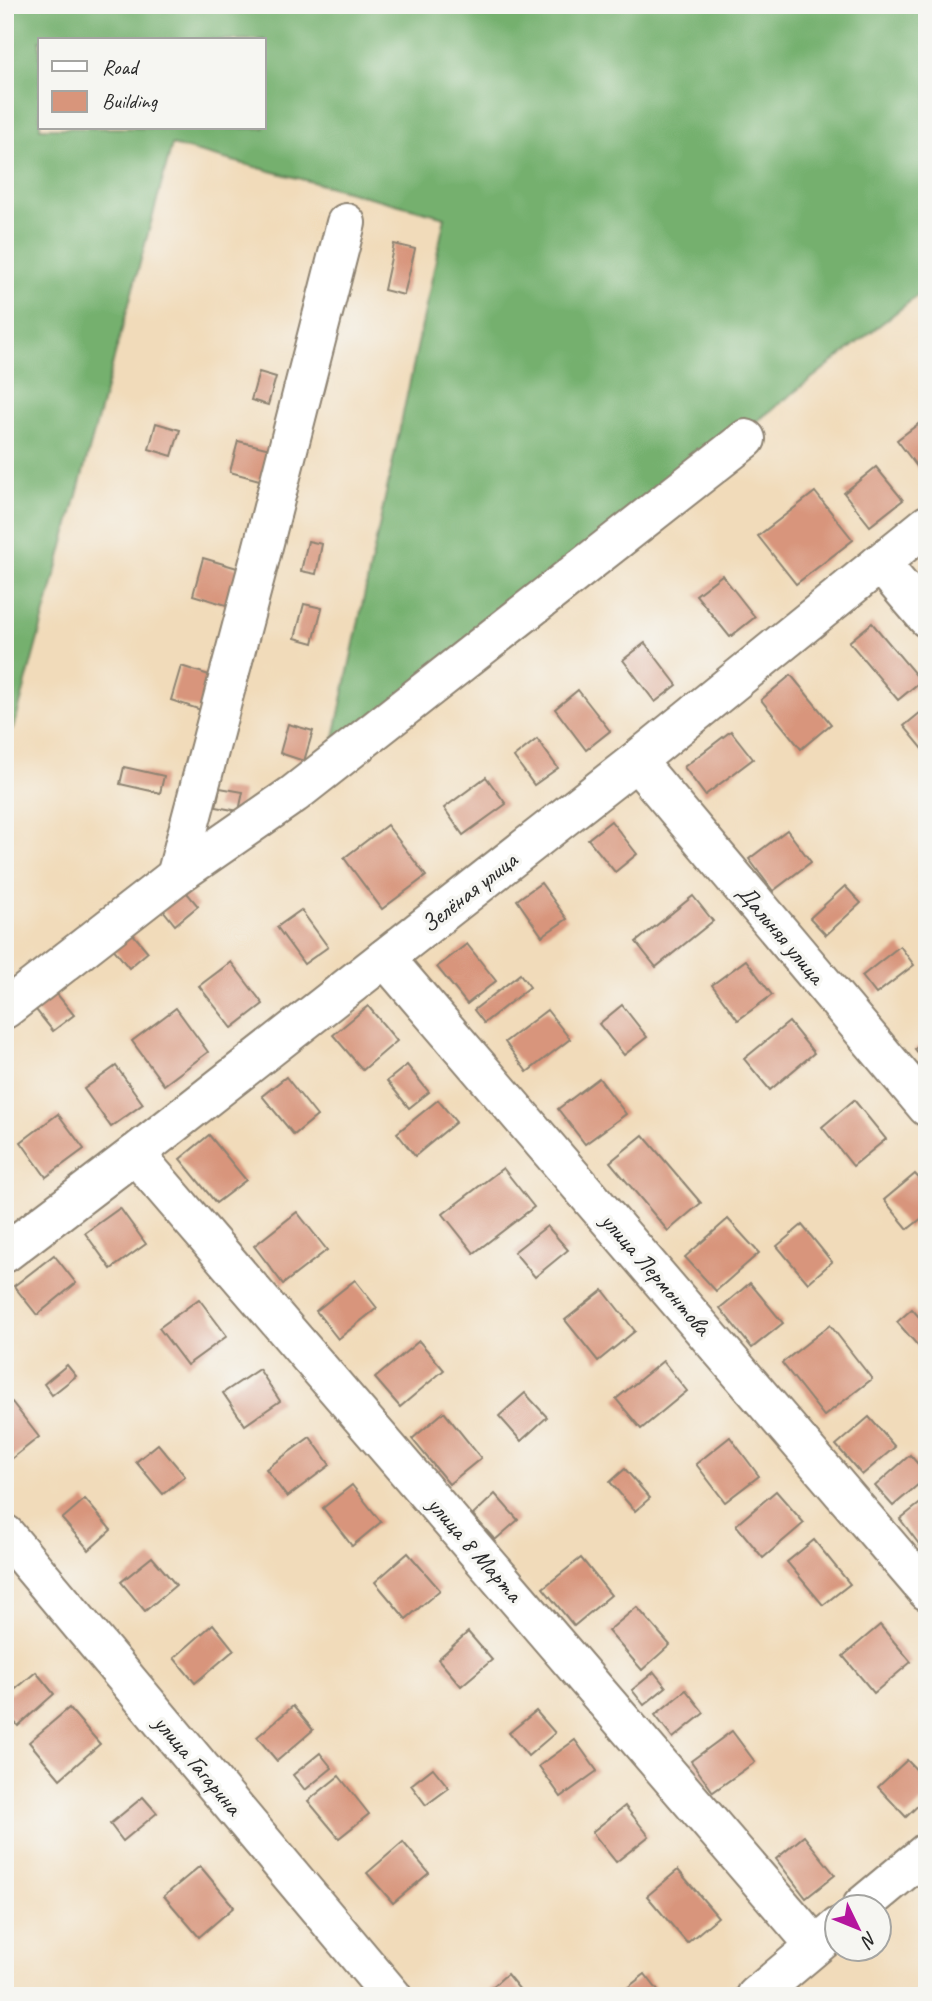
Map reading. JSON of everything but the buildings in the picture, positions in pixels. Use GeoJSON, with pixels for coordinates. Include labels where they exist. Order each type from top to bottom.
{"type":"FeatureCollection","features":[{"type":"Feature","properties":{"kind":"street"},"geometry":{"type":"LineString","coordinates":[[176,876],[346,223]]}},
{"type":"Feature","properties":{"kind":"street"},"geometry":{"type":"LineString","coordinates":[[5,1009],[176,876],[294,794],[746,439]]}},
{"type":"Feature","properties":{"kind":"street","name":"Зелёная улица"},"geometry":{"type":"LineString","coordinates":[[5,1253],[636,761],[927,525]]}},
{"type":"Feature","properties":{"kind":"street"},"geometry":{"type":"LineString","coordinates":[[880,563],[927,618]]}},
{"type":"Feature","properties":{"kind":"street","name":"Дальняя улица"},"geometry":{"type":"LineString","coordinates":[[636,761],[927,1107]]}},
{"type":"Feature","properties":{"kind":"street","name":"улица Лермонтова"},"geometry":{"type":"LineString","coordinates":[[385,958],[927,1591]]}},
{"type":"Feature","properties":{"kind":"street","name":"улица 8 Марта"},"geometry":{"type":"LineString","coordinates":[[135,1153],[824,1933]]}},
{"type":"Feature","properties":{"kind":"street","name":"улица Гагарина"},"geometry":{"type":"LineString","coordinates":[[5,1534],[392,1996]]}},
{"type":"Feature","properties":{"kind":"street"},"geometry":{"type":"LineString","coordinates":[[879,1892],[927,1853]]}},
{"type":"Feature","properties":{"kind":"street"},"geometry":{"type":"LineString","coordinates":[[756,1996],[824,1939]]}},
{"type":"Feature","properties":{"kind":"green space"},"geometry":{"type":"Polygon","coordinates":[[[5,5],[927,5],[927,288],[330,756],[445,217],[172,145],[14,727],[5,737],[5,5]]]}}]}
